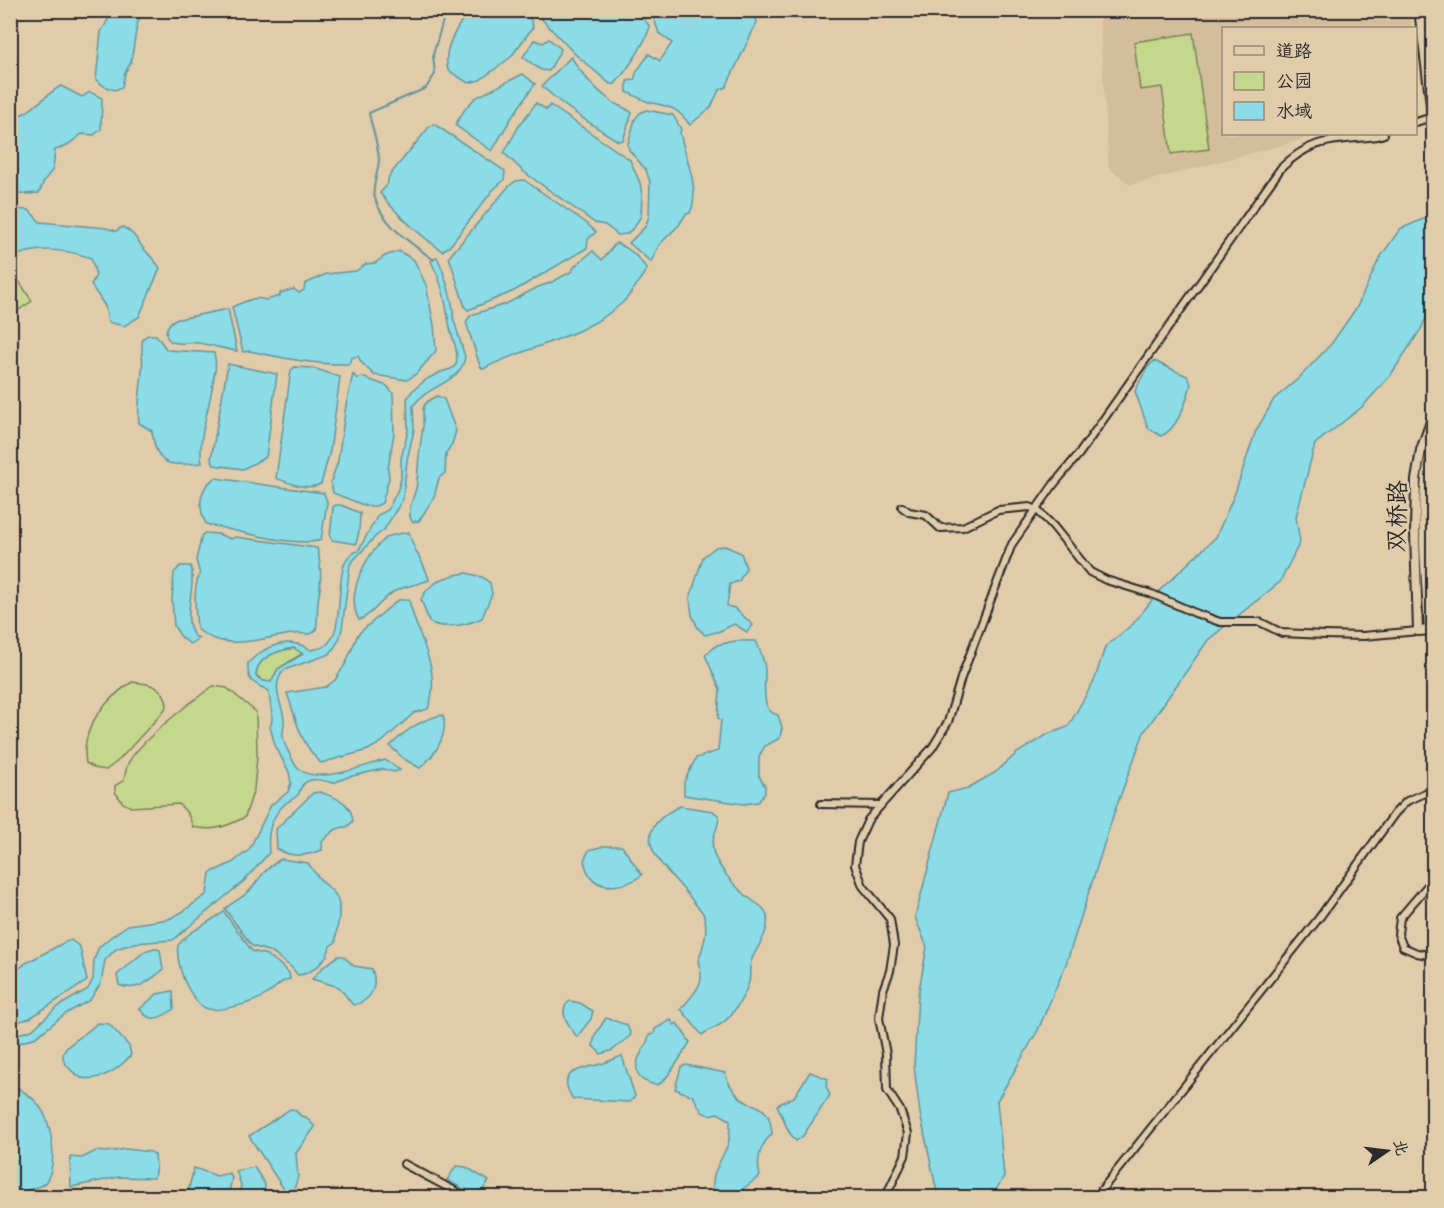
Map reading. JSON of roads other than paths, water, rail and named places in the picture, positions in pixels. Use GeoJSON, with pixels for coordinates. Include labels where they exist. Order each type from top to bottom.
{"type":"FeatureCollection","features":[{"type":"Feature","properties":{"kind":"street"},"geometry":{"type":"LineString","coordinates":[[1419,10],[1434,128]]}},
{"type":"Feature","properties":{"kind":"street"},"geometry":{"type":"LineString","coordinates":[[1427,10],[1434,68]]}},
{"type":"Feature","properties":{"kind":"street"},"geometry":{"type":"LineString","coordinates":[[1417,122],[1432,117]]}},
{"type":"Feature","properties":{"kind":"street"},"geometry":{"type":"LineString","coordinates":[[885,1197],[905,1156],[908,1133],[900,1110],[887,1090],[886,1054],[879,1018],[894,945],[890,919],[863,885],[855,865],[858,842],[868,820],[932,748],[948,722],[981,624],[1012,544],[1281,168],[1309,146],[1328,141],[1381,135]]}},
{"type":"Feature","properties":{"kind":"street","name":"双桥路"},"geometry":{"type":"LineString","coordinates":[[1418,631],[1416,480],[1421,450],[1434,413]]}},
{"type":"Feature","properties":{"kind":"street"},"geometry":{"type":"LineString","coordinates":[[902,507],[909,512],[926,515],[940,528],[963,527],[998,510],[1030,507],[1037,510],[1053,526],[1090,572],[1220,622],[1260,622],[1282,633],[1325,635],[1363,636],[1431,631],[1424,501],[1425,478],[1434,438]]}},
{"type":"Feature","properties":{"kind":"street"},"geometry":{"type":"LineString","coordinates":[[1418,622],[1431,621]]}},
{"type":"Feature","properties":{"kind":"street"},"geometry":{"type":"LineString","coordinates":[[1095,1197],[1313,925],[1395,813],[1407,801],[1434,789]]}},
{"type":"Feature","properties":{"kind":"street"},"geometry":{"type":"LineString","coordinates":[[821,804],[881,805]]}},
{"type":"Feature","properties":{"kind":"street"},"geometry":{"type":"LineString","coordinates":[[1434,878],[1400,918],[1398,934],[1403,947],[1417,953],[1434,956]]}},
{"type":"Feature","properties":{"kind":"street"},"geometry":{"type":"LineString","coordinates":[[404,1164],[468,1197]]}},
{"type":"Feature","properties":{"kind":"water"},"geometry":{"type":"Polygon","coordinates":[[[113,11],[142,11],[137,25],[131,62],[125,73],[122,87],[115,90],[96,80],[101,32],[113,11]]]}},
{"type":"Feature","properties":{"kind":"water"},"geometry":{"type":"Polygon","coordinates":[[[467,11],[524,11],[533,27],[511,57],[480,80],[468,83],[448,70],[447,62],[449,46],[467,11]]]}},
{"type":"Feature","properties":{"kind":"water"},"geometry":{"type":"Polygon","coordinates":[[[534,11],[638,11],[650,27],[644,42],[630,64],[615,84],[610,84],[574,53],[534,11]]]}},
{"type":"Feature","properties":{"kind":"water"},"geometry":{"type":"Polygon","coordinates":[[[651,11],[756,11],[757,22],[726,87],[719,90],[711,107],[690,125],[681,114],[672,108],[646,101],[627,92],[627,81],[634,80],[637,71],[649,54],[660,61],[672,43],[659,33],[651,11]]]}},
{"type":"Feature","properties":{"kind":"water"},"geometry":{"type":"Polygon","coordinates":[[[549,39],[561,49],[549,71],[541,70],[523,57],[534,40],[543,43],[549,39]]]}},
{"type":"Feature","properties":{"kind":"water"},"geometry":{"type":"Polygon","coordinates":[[[571,57],[599,91],[613,103],[632,113],[623,140],[618,141],[588,122],[542,86],[571,57]]]}},
{"type":"Feature","properties":{"kind":"water"},"geometry":{"type":"Polygon","coordinates":[[[523,74],[535,84],[492,151],[455,125],[475,98],[523,74]]]}},
{"type":"Feature","properties":{"kind":"water"},"geometry":{"type":"Polygon","coordinates":[[[61,86],[82,97],[90,92],[102,98],[101,129],[94,135],[82,134],[66,146],[55,150],[53,169],[39,193],[11,195],[11,125],[15,116],[28,111],[61,86]]]}},
{"type":"Feature","properties":{"kind":"water"},"geometry":{"type":"Polygon","coordinates":[[[536,103],[547,110],[550,105],[630,160],[640,183],[642,196],[641,216],[627,234],[618,235],[605,225],[595,223],[524,172],[504,153],[519,126],[536,103]]]}},
{"type":"Feature","properties":{"kind":"water"},"geometry":{"type":"Polygon","coordinates":[[[646,110],[673,115],[681,129],[694,194],[690,213],[686,214],[679,225],[659,245],[651,262],[629,243],[645,227],[649,216],[650,182],[646,170],[629,150],[628,144],[635,119],[646,110]]]}},
{"type":"Feature","properties":{"kind":"water"},"geometry":{"type":"Polygon","coordinates":[[[434,124],[505,171],[504,180],[492,191],[450,246],[442,251],[409,224],[380,193],[387,185],[389,176],[429,127],[434,124]]]}},
{"type":"Feature","properties":{"kind":"water"},"geometry":{"type":"Polygon","coordinates":[[[524,180],[596,232],[588,239],[587,248],[514,291],[468,310],[465,307],[449,257],[509,186],[516,181],[524,180]]]}},
{"type":"Feature","properties":{"kind":"water"},"geometry":{"type":"Polygon","coordinates":[[[11,209],[29,210],[40,222],[106,228],[116,231],[123,227],[131,233],[160,268],[139,317],[124,326],[108,322],[105,306],[91,285],[96,275],[91,258],[71,253],[40,250],[11,258],[11,209]]]}},
{"type":"Feature","properties":{"kind":"water"},"geometry":{"type":"Polygon","coordinates":[[[1433,215],[1433,303],[1421,329],[1390,376],[1362,407],[1315,444],[1296,517],[1300,542],[1280,582],[1208,640],[1144,732],[1114,813],[1066,964],[1038,1030],[997,1101],[1004,1176],[992,1197],[938,1197],[920,1113],[914,1066],[918,995],[927,947],[915,917],[948,793],[968,788],[996,772],[1017,753],[1048,734],[1068,727],[1095,679],[1105,647],[1133,624],[1160,590],[1216,537],[1235,493],[1255,433],[1274,399],[1299,378],[1332,343],[1357,307],[1379,259],[1400,229],[1433,215]]]}},
{"type":"Feature","properties":{"kind":"water"},"geometry":{"type":"Polygon","coordinates":[[[616,243],[633,253],[647,269],[622,303],[590,325],[573,333],[483,369],[480,366],[466,322],[471,315],[506,304],[571,272],[593,251],[602,260],[616,243]]]}},
{"type":"Feature","properties":{"kind":"water"},"geometry":{"type":"Polygon","coordinates":[[[399,251],[414,260],[426,285],[434,325],[436,351],[416,374],[407,380],[374,375],[358,356],[351,358],[349,364],[337,364],[250,351],[243,352],[232,307],[253,299],[266,300],[280,296],[280,293],[294,289],[299,293],[304,290],[305,284],[326,274],[356,271],[366,264],[375,263],[399,251]]]}},
{"type":"Feature","properties":{"kind":"water"},"geometry":{"type":"Polygon","coordinates":[[[437,257],[448,287],[453,317],[465,357],[462,366],[451,379],[427,393],[413,406],[414,430],[407,460],[403,499],[384,530],[350,564],[339,640],[330,654],[284,670],[277,688],[284,719],[284,742],[300,770],[308,774],[330,775],[385,760],[400,770],[394,772],[383,769],[333,783],[316,780],[305,783],[298,795],[276,814],[269,832],[269,853],[244,881],[173,940],[135,943],[116,949],[105,960],[101,983],[90,1000],[65,1014],[36,1037],[11,1046],[11,1036],[32,1030],[57,1007],[88,989],[93,979],[94,960],[99,947],[112,936],[128,925],[169,919],[207,894],[210,873],[232,863],[249,850],[271,805],[288,792],[291,783],[289,772],[275,745],[270,727],[272,714],[269,691],[252,681],[248,663],[262,652],[278,644],[294,643],[311,650],[325,646],[332,637],[339,610],[344,566],[349,556],[358,551],[378,515],[388,510],[398,489],[401,479],[401,458],[408,431],[407,399],[412,391],[427,379],[456,365],[456,351],[444,294],[431,261],[437,257]],[[294,648],[275,653],[264,659],[257,669],[256,676],[263,681],[271,682],[278,669],[303,654],[294,648]]]}},
{"type":"Feature","properties":{"kind":"water"},"geometry":{"type":"Polygon","coordinates":[[[228,309],[237,351],[198,343],[176,343],[167,338],[167,328],[174,320],[228,309]]]}},
{"type":"Feature","properties":{"kind":"water"},"geometry":{"type":"Polygon","coordinates":[[[156,335],[167,350],[214,353],[215,371],[202,433],[202,463],[173,464],[166,462],[157,452],[152,431],[139,423],[142,342],[143,338],[156,335]]]}},
{"type":"Feature","properties":{"kind":"water"},"geometry":{"type":"Polygon","coordinates":[[[1154,361],[1187,376],[1191,384],[1184,406],[1172,428],[1161,436],[1148,428],[1135,391],[1147,368],[1154,361]]]}},
{"type":"Feature","properties":{"kind":"water"},"geometry":{"type":"Polygon","coordinates":[[[228,364],[277,374],[266,457],[243,469],[214,465],[211,459],[228,364]]]}},
{"type":"Feature","properties":{"kind":"water"},"geometry":{"type":"Polygon","coordinates":[[[295,367],[313,368],[340,377],[330,451],[321,484],[310,487],[298,486],[276,478],[291,370],[295,367]]]}},
{"type":"Feature","properties":{"kind":"water"},"geometry":{"type":"Polygon","coordinates":[[[353,374],[357,379],[362,377],[387,386],[393,393],[394,433],[388,469],[389,478],[382,503],[376,506],[366,506],[333,493],[331,482],[338,461],[353,374]]]}},
{"type":"Feature","properties":{"kind":"water"},"geometry":{"type":"Polygon","coordinates":[[[437,396],[444,399],[456,431],[446,453],[445,473],[439,478],[434,497],[419,521],[412,522],[410,507],[417,482],[423,409],[426,403],[437,396]]]}},
{"type":"Feature","properties":{"kind":"water"},"geometry":{"type":"Polygon","coordinates":[[[215,478],[324,493],[327,502],[321,540],[297,542],[281,540],[206,524],[201,499],[205,487],[215,478]]]}},
{"type":"Feature","properties":{"kind":"water"},"geometry":{"type":"Polygon","coordinates":[[[336,505],[360,513],[356,544],[332,540],[330,537],[333,507],[336,505]]]}},
{"type":"Feature","properties":{"kind":"water"},"geometry":{"type":"Polygon","coordinates":[[[409,532],[429,580],[397,590],[359,620],[355,610],[356,588],[359,576],[371,554],[386,538],[409,532]]]}},
{"type":"Feature","properties":{"kind":"water"},"geometry":{"type":"Polygon","coordinates":[[[205,533],[218,534],[231,539],[236,537],[317,548],[321,574],[316,630],[311,634],[231,642],[208,636],[197,629],[195,593],[200,574],[196,560],[202,535],[205,533]]]}},
{"type":"Feature","properties":{"kind":"water"},"geometry":{"type":"Polygon","coordinates":[[[725,546],[741,553],[746,568],[739,581],[730,584],[727,606],[734,608],[753,625],[747,632],[734,624],[705,635],[698,628],[692,615],[690,598],[703,557],[716,547],[725,546]]]}},
{"type":"Feature","properties":{"kind":"water"},"geometry":{"type":"Polygon","coordinates":[[[180,566],[191,566],[189,620],[194,636],[199,638],[190,644],[181,637],[174,626],[172,600],[174,573],[180,566]]]}},
{"type":"Feature","properties":{"kind":"water"},"geometry":{"type":"Polygon","coordinates":[[[467,573],[482,577],[490,583],[492,594],[482,618],[455,626],[442,626],[429,622],[421,599],[425,593],[440,580],[467,573]]]}},
{"type":"Feature","properties":{"kind":"water"},"geometry":{"type":"Polygon","coordinates":[[[398,600],[409,600],[431,667],[432,694],[428,709],[414,713],[382,742],[368,750],[321,763],[303,739],[287,693],[326,687],[335,680],[346,663],[358,634],[398,600]]]}},
{"type":"Feature","properties":{"kind":"water"},"geometry":{"type":"Polygon","coordinates":[[[735,641],[756,641],[764,665],[766,703],[772,713],[778,715],[782,727],[780,738],[765,746],[759,756],[759,776],[765,786],[765,793],[758,802],[744,804],[684,795],[684,782],[696,758],[718,751],[721,720],[718,718],[720,689],[705,655],[717,645],[735,641]]]}},
{"type":"Feature","properties":{"kind":"water"},"geometry":{"type":"Polygon","coordinates":[[[443,715],[444,730],[439,744],[420,768],[404,759],[390,746],[414,726],[443,715]]]}},
{"type":"Feature","properties":{"kind":"water"},"geometry":{"type":"Polygon","coordinates":[[[320,792],[342,801],[352,814],[353,821],[347,827],[336,829],[330,834],[322,842],[322,850],[299,855],[288,854],[277,849],[276,829],[313,793],[320,792]]]}},
{"type":"Feature","properties":{"kind":"water"},"geometry":{"type":"Polygon","coordinates":[[[680,806],[713,811],[719,816],[713,842],[715,858],[735,885],[763,909],[767,919],[764,937],[751,962],[746,991],[725,1021],[702,1035],[681,1009],[700,982],[698,961],[706,933],[704,916],[655,854],[651,842],[652,830],[661,818],[680,806]]]}},
{"type":"Feature","properties":{"kind":"water"},"geometry":{"type":"Polygon","coordinates":[[[604,846],[622,846],[642,875],[622,885],[614,886],[600,884],[594,880],[587,871],[584,860],[589,850],[604,846]]]}},
{"type":"Feature","properties":{"kind":"water"},"geometry":{"type":"Polygon","coordinates":[[[281,859],[308,863],[319,878],[334,892],[339,903],[336,942],[330,946],[326,956],[318,965],[309,972],[298,975],[271,952],[252,946],[225,909],[247,893],[272,865],[281,859]]]}},
{"type":"Feature","properties":{"kind":"water"},"geometry":{"type":"Polygon","coordinates":[[[224,912],[252,951],[267,955],[277,962],[289,973],[290,979],[255,1000],[239,1006],[214,1010],[202,1006],[192,996],[182,974],[178,945],[189,934],[224,912]]]}},
{"type":"Feature","properties":{"kind":"water"},"geometry":{"type":"Polygon","coordinates":[[[71,940],[80,947],[87,981],[30,1018],[11,1024],[11,975],[26,963],[71,940]]]}},
{"type":"Feature","properties":{"kind":"water"},"geometry":{"type":"Polygon","coordinates":[[[154,948],[160,950],[163,970],[138,986],[119,985],[117,975],[145,951],[154,948]]]}},
{"type":"Feature","properties":{"kind":"water"},"geometry":{"type":"Polygon","coordinates":[[[338,956],[343,956],[354,966],[372,969],[374,987],[369,997],[360,1003],[353,1005],[339,987],[312,979],[338,956]]]}},
{"type":"Feature","properties":{"kind":"water"},"geometry":{"type":"Polygon","coordinates":[[[173,991],[174,1009],[165,1015],[152,1018],[140,1009],[157,994],[173,991]]]}},
{"type":"Feature","properties":{"kind":"water"},"geometry":{"type":"Polygon","coordinates":[[[570,1001],[580,1003],[593,1011],[591,1019],[577,1037],[564,1014],[564,1009],[570,1001]]]}},
{"type":"Feature","properties":{"kind":"water"},"geometry":{"type":"Polygon","coordinates":[[[606,1018],[627,1025],[631,1035],[613,1050],[601,1054],[593,1046],[595,1035],[606,1018]]]}},
{"type":"Feature","properties":{"kind":"water"},"geometry":{"type":"Polygon","coordinates":[[[671,1020],[674,1025],[677,1023],[690,1042],[667,1077],[655,1085],[639,1076],[637,1065],[649,1035],[654,1034],[655,1029],[671,1020]]]}},
{"type":"Feature","properties":{"kind":"water"},"geometry":{"type":"Polygon","coordinates":[[[97,1023],[109,1024],[129,1046],[131,1055],[109,1073],[95,1078],[81,1078],[69,1068],[63,1054],[73,1042],[97,1023]]]}},
{"type":"Feature","properties":{"kind":"water"},"geometry":{"type":"Polygon","coordinates":[[[622,1056],[635,1096],[630,1102],[573,1099],[568,1089],[569,1076],[580,1069],[622,1056]]]}},
{"type":"Feature","properties":{"kind":"water"},"geometry":{"type":"Polygon","coordinates":[[[686,1065],[725,1073],[733,1090],[748,1103],[761,1108],[770,1121],[772,1134],[764,1143],[760,1153],[758,1164],[760,1176],[732,1197],[716,1197],[713,1190],[716,1170],[728,1144],[730,1120],[718,1113],[709,1115],[702,1112],[693,1096],[675,1089],[681,1067],[686,1065]]]}},
{"type":"Feature","properties":{"kind":"water"},"geometry":{"type":"Polygon","coordinates":[[[810,1072],[828,1079],[826,1086],[830,1095],[803,1136],[796,1141],[789,1132],[777,1105],[794,1097],[810,1072]]]}},
{"type":"Feature","properties":{"kind":"water"},"geometry":{"type":"Polygon","coordinates":[[[11,1084],[31,1097],[42,1110],[50,1130],[53,1151],[46,1182],[14,1197],[11,1197],[11,1084]]]}},
{"type":"Feature","properties":{"kind":"water"},"geometry":{"type":"Polygon","coordinates":[[[290,1109],[306,1117],[315,1127],[296,1153],[298,1177],[289,1197],[249,1136],[290,1109]]]}},
{"type":"Feature","properties":{"kind":"water"},"geometry":{"type":"Polygon","coordinates":[[[126,1149],[151,1152],[155,1155],[154,1178],[119,1177],[71,1187],[70,1157],[82,1158],[96,1151],[126,1149]]]}},
{"type":"Feature","properties":{"kind":"water"},"geometry":{"type":"Polygon","coordinates":[[[456,1166],[466,1167],[489,1181],[478,1197],[447,1180],[456,1166]]]}},
{"type":"Feature","properties":{"kind":"water"},"geometry":{"type":"Polygon","coordinates":[[[254,1167],[265,1184],[265,1197],[239,1197],[241,1185],[236,1171],[254,1167]]]}},
{"type":"Feature","properties":{"kind":"water"},"geometry":{"type":"Polygon","coordinates":[[[194,1168],[217,1176],[229,1173],[232,1178],[228,1197],[202,1197],[188,1191],[194,1168]]]}},
{"type":"Feature","properties":{"kind":"waterway"},"geometry":{"type":"LineString","coordinates":[[434,260],[398,232],[377,205],[374,192],[379,159],[369,113],[426,88],[435,74],[433,55],[446,10]]}}]}
